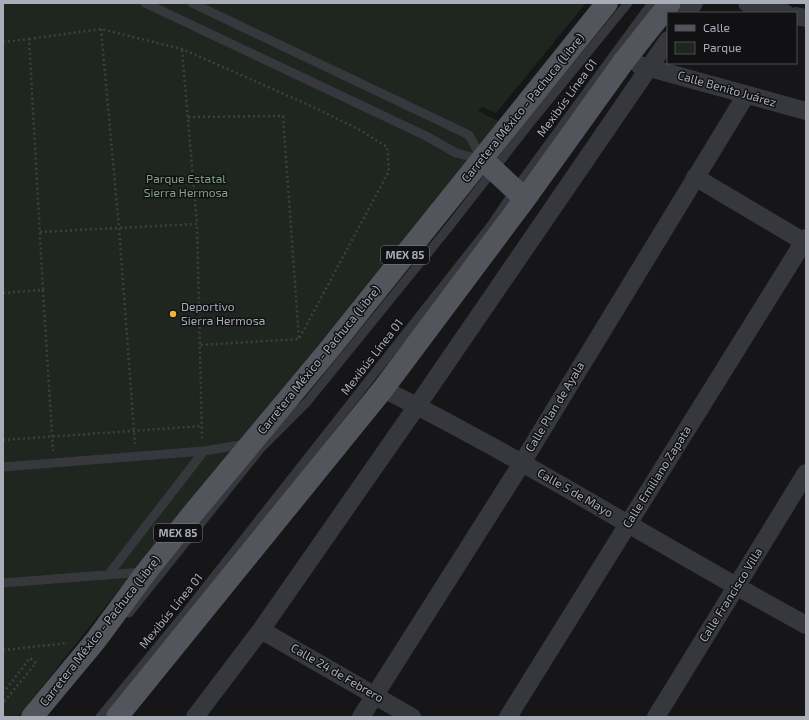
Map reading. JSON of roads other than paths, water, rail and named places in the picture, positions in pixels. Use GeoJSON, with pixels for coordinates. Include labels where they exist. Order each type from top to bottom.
{"type":"FeatureCollection","features":[{"type":"Feature","properties":{"kind":"main road","name":"Carretera México - Pachuca (Libre)"},"geometry":{"type":"LineString","coordinates":[[32,717],[103,639],[147,572],[250,444],[488,165],[607,3]]}},
{"type":"Feature","properties":{"kind":"main road"},"geometry":{"type":"LineString","coordinates":[[117,717],[383,389],[520,194],[568,139],[624,61],[670,3]]}},
{"type":"Feature","properties":{"kind":"main road"},"geometry":{"type":"LineString","coordinates":[[488,165],[520,194]]}},
{"type":"Feature","properties":{"kind":"street"},"geometry":{"type":"LineString","coordinates":[[688,12],[694,3]]}},
{"type":"Feature","properties":{"kind":"street"},"geometry":{"type":"LineString","coordinates":[[747,3],[781,12]]}},
{"type":"Feature","properties":{"kind":"street"},"geometry":{"type":"LineString","coordinates":[[195,717],[261,630],[417,406],[667,41]]}},
{"type":"Feature","properties":{"kind":"street","name":"Calle Benito Juárez"},"geometry":{"type":"LineString","coordinates":[[624,61],[806,112]]}},
{"type":"Feature","properties":{"kind":"street","name":"Calle Plan de Ayala"},"geometry":{"type":"LineString","coordinates":[[361,717],[522,463],[746,95]]}},
{"type":"Feature","properties":{"kind":"street"},"geometry":{"type":"LineString","coordinates":[[568,139],[592,150]]}},
{"type":"Feature","properties":{"kind":"street"},"geometry":{"type":"LineString","coordinates":[[695,177],[805,240]]}},
{"type":"Feature","properties":{"kind":"street","name":"Calle Emiliano Zapata"},"geometry":{"type":"LineString","coordinates":[[508,717],[805,240]]}},
{"type":"Feature","properties":{"kind":"street","name":"Calle 5 de Mayo"},"geometry":{"type":"LineString","coordinates":[[383,389],[522,463],[736,587],[806,625]]}},
{"type":"Feature","properties":{"kind":"street","name":"Calle Francisco Villa"},"geometry":{"type":"LineString","coordinates":[[656,717],[806,473]]}},
{"type":"Feature","properties":{"kind":"street","name":"Calle 24 de Febrero"},"geometry":{"type":"LineString","coordinates":[[261,630],[412,717]]}},
{"type":"Feature","properties":{"kind":"lane"},"geometry":{"type":"LineString","coordinates":[[145,3],[426,136],[456,154],[488,165]]}},
{"type":"Feature","properties":{"kind":"lane"},"geometry":{"type":"LineString","coordinates":[[192,3],[468,135],[488,165]]}},
{"type":"Feature","properties":{"kind":"lane","name":"Mexibús Línea 01"},"geometry":{"type":"LineString","coordinates":[[124,619],[261,448],[307,402],[488,165],[530,123],[628,3]]}},
{"type":"Feature","properties":{"kind":"lane","name":"Mexibús Línea 01"},"geometry":{"type":"LineString","coordinates":[[100,717],[197,598],[487,230],[520,194],[652,3]]}},
{"type":"Feature","properties":{"kind":"lane"},"geometry":{"type":"LineString","coordinates":[[3,467],[204,451],[250,444]]}},
{"type":"Feature","properties":{"kind":"lane"},"geometry":{"type":"LineString","coordinates":[[108,574],[204,451]]}},
{"type":"Feature","properties":{"kind":"lane"},"geometry":{"type":"LineString","coordinates":[[3,583],[147,572]]}},
{"type":"Feature","properties":{"kind":"lane"},"geometry":{"type":"LineString","coordinates":[[90,662],[103,639]]}},
{"type":"Feature","properties":{"kind":"place","name":"Deportivo Sierra Hermosa"},"geometry":{"type":"Point","coordinates":[173,314]}},
{"type":"Feature","properties":{"kind":"park label","name":"Parque Estatal Sierra Hermosa"},"geometry":{"type":"Point","coordinates":[186,186]}}]}
